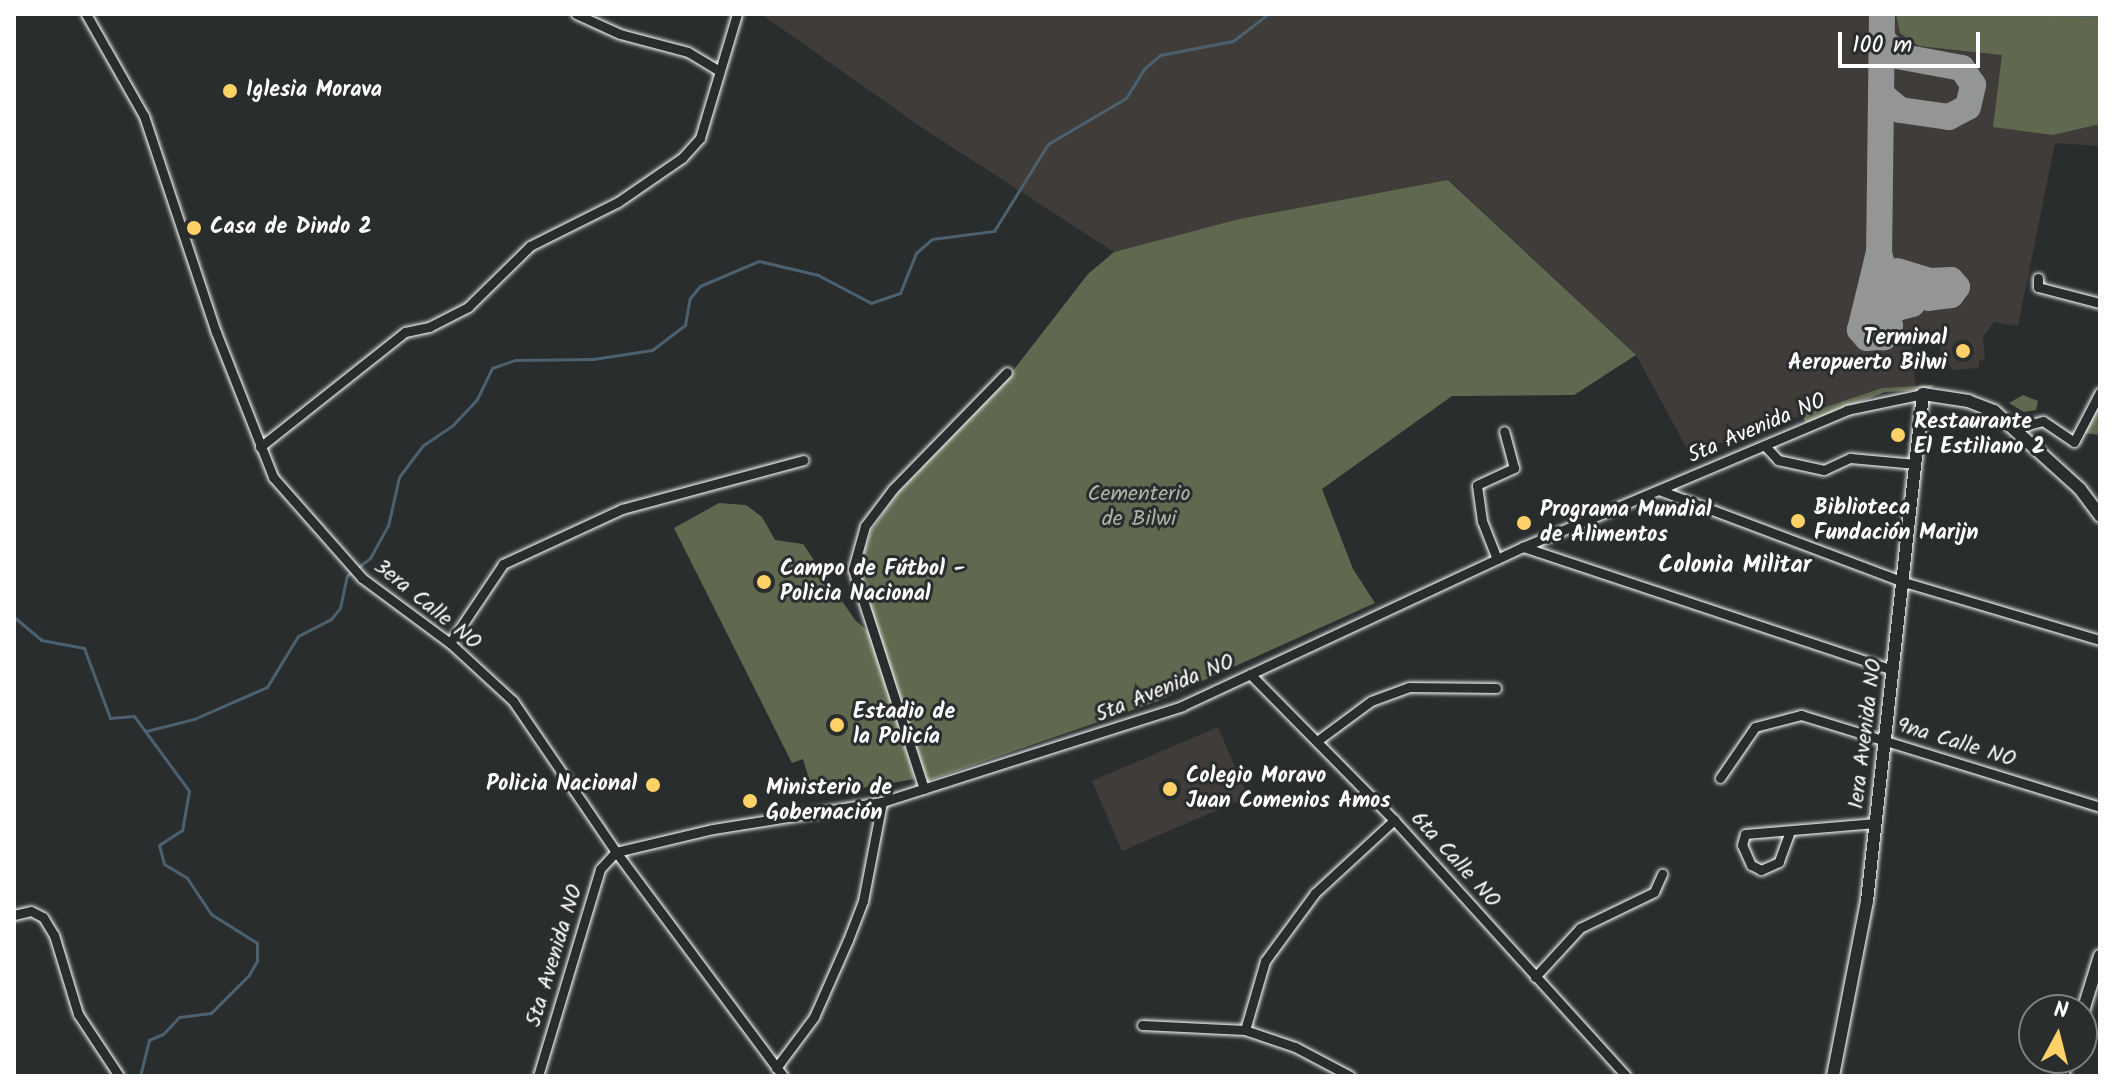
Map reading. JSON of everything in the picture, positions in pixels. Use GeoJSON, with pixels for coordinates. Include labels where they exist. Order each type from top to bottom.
{"type":"FeatureCollection","features":[{"type":"Feature","properties":{"kind":"street","name":"3era Calle NO"},"geometry":{"type":"LineString","coordinates":[[86,14],[142,112],[273,477],[362,578],[450,643],[513,701],[616,852],[779,1072]]}},
{"type":"Feature","properties":{"kind":"street"},"geometry":{"type":"LineString","coordinates":[[576,14],[620,34],[688,52],[720,71]]}},
{"type":"Feature","properties":{"kind":"street"},"geometry":{"type":"LineString","coordinates":[[260,447],[405,332],[429,327],[468,307],[530,246],[618,202],[682,158],[700,138],[737,14]]}},
{"type":"Feature","properties":{"kind":"street"},"geometry":{"type":"LineString","coordinates":[[2038,278],[2038,287],[2100,303]]}},
{"type":"Feature","properties":{"kind":"street"},"geometry":{"type":"LineString","coordinates":[[924,789],[853,569],[865,526],[893,489],[1007,372]]}},
{"type":"Feature","properties":{"kind":"street"},"geometry":{"type":"LineString","coordinates":[[2013,429],[2043,421],[2074,442],[2100,392]]}},
{"type":"Feature","properties":{"kind":"street"},"geometry":{"type":"LineString","coordinates":[[1923,394],[1968,401],[1994,411],[2080,489],[2100,516]]}},
{"type":"Feature","properties":{"kind":"street","name":"5ta Avenida NO"},"geometry":{"type":"LineString","coordinates":[[538,1076],[600,869],[616,852],[713,829],[815,817],[882,802],[1182,706],[1523,547],[1766,447],[1847,410],[1923,394]]}},
{"type":"Feature","properties":{"kind":"street","name":"1era Avenida NO"},"geometry":{"type":"LineString","coordinates":[[1833,1076],[1867,901],[1923,394]]}},
{"type":"Feature","properties":{"kind":"street"},"geometry":{"type":"LineString","coordinates":[[1497,559],[1482,521],[1477,485],[1514,468],[1504,431]]}},
{"type":"Feature","properties":{"kind":"street"},"geometry":{"type":"LineString","coordinates":[[1766,447],[1778,460],[1824,470],[1850,458],[1916,464]]}},
{"type":"Feature","properties":{"kind":"street"},"geometry":{"type":"LineString","coordinates":[[450,643],[503,564],[622,509],[804,460]]}},
{"type":"Feature","properties":{"kind":"street"},"geometry":{"type":"LineString","coordinates":[[1659,490],[1904,582],[2100,640]]}},
{"type":"Feature","properties":{"kind":"street"},"geometry":{"type":"LineString","coordinates":[[1523,547],[1893,670]]}},
{"type":"Feature","properties":{"kind":"street","name":"6ta Calle NO"},"geometry":{"type":"LineString","coordinates":[[1250,674],[1394,820],[1626,1076]]}},
{"type":"Feature","properties":{"kind":"street"},"geometry":{"type":"LineString","coordinates":[[1317,741],[1371,701],[1409,687],[1496,688]]}},
{"type":"Feature","properties":{"kind":"street","name":"9na Calle NO"},"geometry":{"type":"LineString","coordinates":[[1720,778],[1755,727],[1801,715],[2100,807]]}},
{"type":"Feature","properties":{"kind":"street"},"geometry":{"type":"LineString","coordinates":[[779,1072],[814,1017],[863,901],[882,802]]}},
{"type":"Feature","properties":{"kind":"street"},"geometry":{"type":"LineString","coordinates":[[1245,1030],[1265,961],[1315,893],[1394,820]]}},
{"type":"Feature","properties":{"kind":"street"},"geometry":{"type":"LineString","coordinates":[[1790,831],[1779,862],[1761,870],[1751,865],[1742,845],[1745,834],[1876,823]]}},
{"type":"Feature","properties":{"kind":"street"},"geometry":{"type":"LineString","coordinates":[[1535,977],[1580,928],[1654,892],[1662,874]]}},
{"type":"Feature","properties":{"kind":"street"},"geometry":{"type":"LineString","coordinates":[[14,915],[31,911],[43,917],[54,935],[78,1014],[119,1076]]}},
{"type":"Feature","properties":{"kind":"street"},"geometry":{"type":"LineString","coordinates":[[2089,994],[2100,956]]}},
{"type":"Feature","properties":{"kind":"street"},"geometry":{"type":"LineString","coordinates":[[1142,1025],[1245,1030],[1295,1047],[1350,1076]]}},
{"type":"Feature","properties":{"kind":"shaded area"},"geometry":{"type":"Polygon","coordinates":[[[761,14],[2100,14],[2100,146],[2055,143],[2018,326],[1994,322],[1983,337],[1985,360],[1979,361],[1979,368],[1951,370],[1950,364],[1942,365],[1940,342],[1911,342],[1916,387],[1882,388],[1690,454],[1636,355],[1449,180],[1239,219],[1114,252],[924,129],[761,14]]]}},
{"type":"Feature","properties":{"kind":"shaded area","name":"Colegio Moravo Juan Comenios Amos"},"geometry":{"type":"Polygon","coordinates":[[[1218,727],[1248,797],[1122,851],[1092,781],[1218,727]]]}},
{"type":"Feature","properties":{"kind":"green space"},"geometry":{"type":"Polygon","coordinates":[[[1896,14],[2100,14],[2100,124],[2053,135],[1993,127],[2002,55],[1919,46],[1900,33],[1896,14]]]}},
{"type":"Feature","properties":{"kind":"green space","name":"Cementerio de Bilwi"},"geometry":{"type":"Polygon","coordinates":[[[1448,180],[1636,355],[1574,395],[1452,396],[1322,489],[1353,569],[1375,603],[1156,702],[927,781],[858,569],[871,531],[897,494],[1008,377],[1088,274],[1114,252],[1239,219],[1448,180]]]}},
{"type":"Feature","properties":{"kind":"green space"},"geometry":{"type":"Polygon","coordinates":[[[1934,385],[1929,390],[1885,392],[1806,423],[1802,415],[1882,388],[1934,385]]]}},
{"type":"Feature","properties":{"kind":"green space"},"geometry":{"type":"Polygon","coordinates":[[[2023,395],[2038,401],[2036,410],[2024,412],[2009,403],[2023,395]]]}},
{"type":"Feature","properties":{"kind":"green space"},"geometry":{"type":"Polygon","coordinates":[[[2100,402],[2100,435],[2084,433],[2100,402]]]}},
{"type":"Feature","properties":{"kind":"green space"},"geometry":{"type":"Polygon","coordinates":[[[719,503],[746,505],[762,517],[775,540],[803,544],[855,620],[870,633],[915,779],[814,796],[803,759],[792,763],[674,528],[719,503]]]}},
{"type":"Feature","properties":{"kind":"waterway"},"geometry":{"type":"LineString","coordinates":[[146,731],[194,719],[267,687],[298,636],[331,619],[340,608],[347,576],[370,558],[388,526],[399,477],[422,446],[452,426],[477,399],[492,368],[515,360],[593,359],[652,350],[685,325],[690,298],[700,286],[759,261],[818,275],[871,303],[900,293],[916,253],[932,239],[994,231],[1048,144],[1126,98],[1144,69],[1160,55],[1233,41],[1268,14]]}},
{"type":"Feature","properties":{"kind":"waterway"},"geometry":{"type":"LineString","coordinates":[[2032,14],[2100,15]]}},
{"type":"Feature","properties":{"kind":"waterway"},"geometry":{"type":"LineString","coordinates":[[14,617],[41,640],[84,648],[110,718],[134,716],[189,791],[182,830],[159,845],[164,864],[187,878],[211,914],[257,943],[257,961],[249,975],[211,1013],[179,1017],[163,1034],[149,1040],[140,1076]]}},
{"type":"Feature","properties":{"kind":"taxiway"},"geometry":{"type":"LineString","coordinates":[[1882,14],[1879,253],[1885,275],[1887,281],[1897,308],[1912,304],[1912,296],[1887,281]]}},
{"type":"Feature","properties":{"kind":"taxiway"},"geometry":{"type":"LineString","coordinates":[[1882,38],[1897,56],[1962,68],[1973,85],[1968,107],[1949,117],[1900,110],[1882,95]]}},
{"type":"Feature","properties":{"kind":"taxiway"},"geometry":{"type":"LineString","coordinates":[[1870,297],[1890,326],[1884,337],[1867,338],[1860,330],[1878,256]]}},
{"type":"Feature","properties":{"kind":"taxiway"},"geometry":{"type":"LineString","coordinates":[[1897,271],[1930,281],[1951,280],[1957,287],[1951,295],[1928,298],[1905,278]]}},
{"type":"Feature","properties":{"kind":"place","name":"Iglesia Morava"},"geometry":{"type":"Point","coordinates":[230,91]}},
{"type":"Feature","properties":{"kind":"place","name":"Casa de Dindo 2"},"geometry":{"type":"Point","coordinates":[194,228]}},
{"type":"Feature","properties":{"kind":"place","name":"Terminal Aeropuerto Bilwi"},"geometry":{"type":"Point","coordinates":[1963,351]}},
{"type":"Feature","properties":{"kind":"place","name":"Restaurante El Estiliano 2"},"geometry":{"type":"Point","coordinates":[1898,435]}},
{"type":"Feature","properties":{"kind":"place","name":"Biblioteca Fundación Marijn"},"geometry":{"type":"Point","coordinates":[1798,521]}},
{"type":"Feature","properties":{"kind":"place","name":"Programa Mundial de Alimentos"},"geometry":{"type":"Point","coordinates":[1524,523]}},
{"type":"Feature","properties":{"kind":"place","name":"Campo de Fútbol - Policia Nacional"},"geometry":{"type":"Point","coordinates":[764,582]}},
{"type":"Feature","properties":{"kind":"place","name":"Estadio de la Policía"},"geometry":{"type":"Point","coordinates":[837,725]}},
{"type":"Feature","properties":{"kind":"place","name":"Policia Nacional"},"geometry":{"type":"Point","coordinates":[653,785]}},
{"type":"Feature","properties":{"kind":"place","name":"Colegio Moravo Juan Comenios Amos"},"geometry":{"type":"Point","coordinates":[1170,789]}},
{"type":"Feature","properties":{"kind":"place","name":"Ministerio de Gobernación"},"geometry":{"type":"Point","coordinates":[750,801]}},
{"type":"Feature","properties":{"kind":"district","name":"Colonia Militar"},"geometry":{"type":"Point","coordinates":[1735,566]}}]}
